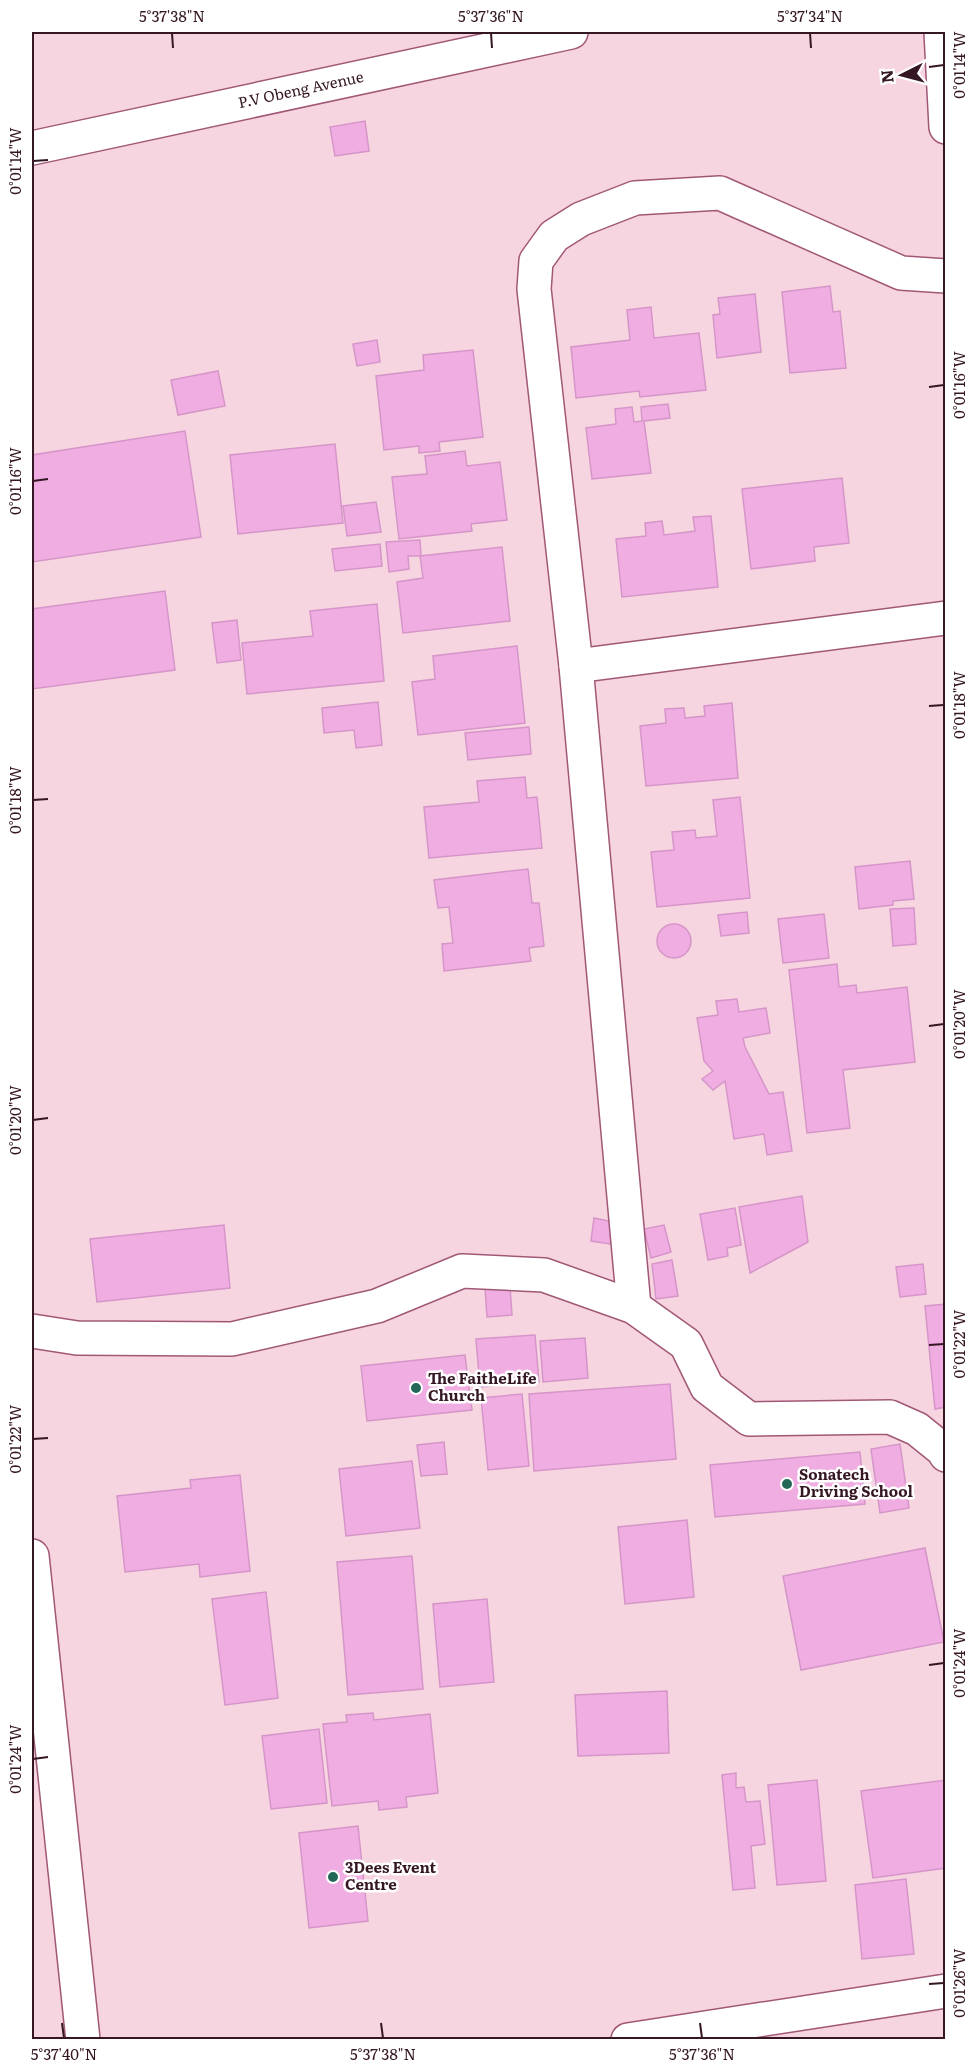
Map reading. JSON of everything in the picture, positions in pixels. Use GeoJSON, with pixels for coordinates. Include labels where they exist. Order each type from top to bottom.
{"type":"FeatureCollection","features":[{"type":"Feature","properties":{"kind":"street","name":"P.V Obeng Avenue"},"geometry":{"type":"LineString","coordinates":[[32,148],[571,32]]}},
{"type":"Feature","properties":{"kind":"street"},"geometry":{"type":"LineString","coordinates":[[941,32],[945,127]]}},
{"type":"Feature","properties":{"kind":"street"},"geometry":{"type":"LineString","coordinates":[[634,1307],[576,666],[534,290],[536,261],[554,236],[581,219],[635,198],[720,193],[900,273],[945,276]]}},
{"type":"Feature","properties":{"kind":"street"},"geometry":{"type":"LineString","coordinates":[[576,666],[945,618]]}},
{"type":"Feature","properties":{"kind":"street"},"geometry":{"type":"LineString","coordinates":[[32,1331],[77,1338],[232,1339],[377,1306],[462,1271],[544,1275],[634,1307],[686,1344],[707,1387],[749,1419],[890,1417],[917,1429],[943,1450],[945,1455]]}},
{"type":"Feature","properties":{"kind":"street"},"geometry":{"type":"LineString","coordinates":[[32,1556],[83,2040]]}},
{"type":"Feature","properties":{"kind":"street"},"geometry":{"type":"LineString","coordinates":[[628,2040],[945,1991]]}},
{"type":"Feature","properties":{"kind":"building"},"geometry":{"type":"Polygon","coordinates":[[[365,121],[369,151],[335,156],[330,127],[365,121]]]}},
{"type":"Feature","properties":{"kind":"building"},"geometry":{"type":"Polygon","coordinates":[[[830,286],[833,312],[840,311],[846,368],[790,373],[782,292],[830,286]]]}},
{"type":"Feature","properties":{"kind":"building"},"geometry":{"type":"Polygon","coordinates":[[[755,294],[761,352],[717,358],[713,315],[720,314],[718,298],[755,294]]]}},
{"type":"Feature","properties":{"kind":"building"},"geometry":{"type":"Polygon","coordinates":[[[651,307],[654,338],[699,333],[706,390],[640,397],[639,391],[576,398],[571,347],[630,340],[627,310],[651,307]]]}},
{"type":"Feature","properties":{"kind":"building"},"geometry":{"type":"Polygon","coordinates":[[[377,340],[380,362],[357,366],[353,344],[377,340]]]}},
{"type":"Feature","properties":{"kind":"building"},"geometry":{"type":"Polygon","coordinates":[[[473,350],[483,437],[439,442],[440,451],[419,453],[419,446],[384,450],[376,376],[424,370],[423,355],[473,350]]]}},
{"type":"Feature","properties":{"kind":"building"},"geometry":{"type":"Polygon","coordinates":[[[218,371],[225,406],[178,415],[171,380],[218,371]]]}},
{"type":"Feature","properties":{"kind":"building"},"geometry":{"type":"Polygon","coordinates":[[[668,404],[670,418],[644,421],[651,473],[592,479],[586,428],[616,424],[615,409],[632,407],[634,422],[642,421],[641,407],[668,404]]]}},
{"type":"Feature","properties":{"kind":"building"},"geometry":{"type":"Polygon","coordinates":[[[185,431],[201,537],[32,562],[32,455],[185,431]]]}},
{"type":"Feature","properties":{"kind":"building"},"geometry":{"type":"Polygon","coordinates":[[[335,444],[343,523],[238,534],[230,455],[335,444]]]}},
{"type":"Feature","properties":{"kind":"building"},"geometry":{"type":"Polygon","coordinates":[[[465,451],[467,466],[500,462],[507,520],[471,524],[472,531],[399,539],[392,477],[427,474],[425,456],[465,451]]]}},
{"type":"Feature","properties":{"kind":"building"},"geometry":{"type":"Polygon","coordinates":[[[842,478],[849,543],[814,547],[815,561],[751,569],[742,489],[842,478]]]}},
{"type":"Feature","properties":{"kind":"building"},"geometry":{"type":"Polygon","coordinates":[[[376,502],[381,532],[347,536],[343,506],[376,502]]]}},
{"type":"Feature","properties":{"kind":"building"},"geometry":{"type":"Polygon","coordinates":[[[711,516],[718,587],[622,597],[616,539],[646,536],[645,523],[662,521],[664,535],[695,531],[693,517],[711,516]]]}},
{"type":"Feature","properties":{"kind":"building"},"geometry":{"type":"Polygon","coordinates":[[[420,540],[421,556],[408,556],[409,569],[389,572],[386,542],[420,540]]]}},
{"type":"Feature","properties":{"kind":"building"},"geometry":{"type":"Polygon","coordinates":[[[380,544],[382,566],[335,571],[332,549],[380,544]]]}},
{"type":"Feature","properties":{"kind":"building"},"geometry":{"type":"Polygon","coordinates":[[[502,547],[510,621],[403,633],[397,582],[423,578],[420,556],[502,547]]]}},
{"type":"Feature","properties":{"kind":"building"},"geometry":{"type":"Polygon","coordinates":[[[165,591],[175,670],[32,689],[32,609],[165,591]]]}},
{"type":"Feature","properties":{"kind":"building"},"geometry":{"type":"Polygon","coordinates":[[[377,604],[384,681],[247,694],[242,643],[313,636],[310,611],[377,604]]]}},
{"type":"Feature","properties":{"kind":"building"},"geometry":{"type":"Polygon","coordinates":[[[237,620],[241,660],[217,663],[212,623],[237,620]]]}},
{"type":"Feature","properties":{"kind":"building"},"geometry":{"type":"Polygon","coordinates":[[[517,646],[525,723],[418,735],[412,682],[435,679],[433,656],[517,646]]]}},
{"type":"Feature","properties":{"kind":"building"},"geometry":{"type":"Polygon","coordinates":[[[378,702],[382,745],[356,748],[354,730],[324,733],[322,708],[378,702]]]}},
{"type":"Feature","properties":{"kind":"building"},"geometry":{"type":"Polygon","coordinates":[[[732,703],[738,778],[646,786],[640,726],[666,723],[665,709],[684,708],[685,718],[705,716],[704,706],[732,703]]]}},
{"type":"Feature","properties":{"kind":"building"},"geometry":{"type":"Polygon","coordinates":[[[529,727],[531,754],[468,760],[465,733],[529,727]]]}},
{"type":"Feature","properties":{"kind":"building"},"geometry":{"type":"Polygon","coordinates":[[[525,777],[527,798],[537,797],[542,848],[429,858],[424,807],[479,802],[477,781],[525,777]]]}},
{"type":"Feature","properties":{"kind":"building"},"geometry":{"type":"Polygon","coordinates":[[[740,797],[750,898],[657,907],[651,852],[674,850],[672,832],[695,830],[696,838],[717,836],[713,800],[740,797]]]}},
{"type":"Feature","properties":{"kind":"building"},"geometry":{"type":"Polygon","coordinates":[[[910,861],[914,899],[893,901],[893,905],[859,909],[855,867],[910,861]]]}},
{"type":"Feature","properties":{"kind":"building"},"geometry":{"type":"Polygon","coordinates":[[[528,869],[532,903],[539,903],[544,946],[529,948],[531,961],[444,971],[442,944],[453,943],[449,907],[438,908],[434,880],[528,869]]]}},
{"type":"Feature","properties":{"kind":"building"},"geometry":{"type":"Polygon","coordinates":[[[914,908],[916,944],[893,946],[890,909],[914,908]]]}},
{"type":"Feature","properties":{"kind":"building"},"geometry":{"type":"Polygon","coordinates":[[[747,912],[749,933],[721,936],[718,915],[747,912]]]}},
{"type":"Feature","properties":{"kind":"building"},"geometry":{"type":"Polygon","coordinates":[[[824,914],[829,958],[783,963],[778,919],[824,914]]]}},
{"type":"Feature","properties":{"kind":"building"},"geometry":{"type":"Polygon","coordinates":[[[674,924],[686,929],[691,941],[686,953],[674,958],[662,953],[657,941],[662,929],[674,924]]]}},
{"type":"Feature","properties":{"kind":"building"},"geometry":{"type":"Polygon","coordinates":[[[837,964],[839,987],[856,985],[857,993],[907,987],[915,1062],[843,1070],[850,1128],[807,1133],[789,970],[837,964]]]}},
{"type":"Feature","properties":{"kind":"building"},"geometry":{"type":"Polygon","coordinates":[[[737,999],[739,1012],[766,1008],[770,1033],[743,1038],[745,1047],[769,1094],[783,1092],[792,1151],[767,1155],[764,1134],[734,1139],[725,1081],[713,1090],[702,1079],[713,1071],[704,1061],[697,1018],[718,1015],[716,1001],[737,999]]]}},
{"type":"Feature","properties":{"kind":"building"},"geometry":{"type":"Polygon","coordinates":[[[802,1196],[808,1242],[750,1273],[739,1207],[802,1196]]]}},
{"type":"Feature","properties":{"kind":"building"},"geometry":{"type":"Polygon","coordinates":[[[735,1208],[741,1245],[727,1248],[728,1256],[708,1260],[700,1214],[735,1208]]]}},
{"type":"Feature","properties":{"kind":"building"},"geometry":{"type":"Polygon","coordinates":[[[594,1218],[614,1222],[610,1244],[591,1241],[594,1218]]]}},
{"type":"Feature","properties":{"kind":"building"},"geometry":{"type":"Polygon","coordinates":[[[224,1225],[230,1288],[97,1302],[90,1239],[224,1225]]]}},
{"type":"Feature","properties":{"kind":"building"},"geometry":{"type":"Polygon","coordinates":[[[664,1225],[671,1252],[651,1258],[644,1229],[664,1225]]]}},
{"type":"Feature","properties":{"kind":"building"},"geometry":{"type":"Polygon","coordinates":[[[672,1260],[678,1296],[656,1299],[652,1264],[672,1260]]]}},
{"type":"Feature","properties":{"kind":"building"},"geometry":{"type":"Polygon","coordinates":[[[923,1264],[926,1294],[900,1297],[896,1267],[923,1264]]]}},
{"type":"Feature","properties":{"kind":"building"},"geometry":{"type":"Polygon","coordinates":[[[510,1286],[512,1315],[487,1317],[485,1288],[510,1286]]]}},
{"type":"Feature","properties":{"kind":"building"},"geometry":{"type":"Polygon","coordinates":[[[946,1304],[946,1407],[935,1409],[925,1306],[946,1304]]]}},
{"type":"Feature","properties":{"kind":"building"},"geometry":{"type":"Polygon","coordinates":[[[535,1335],[539,1382],[480,1387],[476,1339],[535,1335]]]}},
{"type":"Feature","properties":{"kind":"building"},"geometry":{"type":"Polygon","coordinates":[[[585,1338],[588,1378],[543,1382],[540,1341],[585,1338]]]}},
{"type":"Feature","properties":{"kind":"building","name":"The FaitheLife Church"},"geometry":{"type":"Polygon","coordinates":[[[465,1355],[472,1410],[367,1421],[361,1366],[465,1355]]]}},
{"type":"Feature","properties":{"kind":"building"},"geometry":{"type":"Polygon","coordinates":[[[670,1384],[676,1459],[534,1471],[529,1394],[670,1384]]]}},
{"type":"Feature","properties":{"kind":"building"},"geometry":{"type":"Polygon","coordinates":[[[522,1394],[529,1466],[488,1470],[481,1398],[522,1394]]]}},
{"type":"Feature","properties":{"kind":"building"},"geometry":{"type":"Polygon","coordinates":[[[444,1442],[447,1474],[421,1476],[417,1445],[444,1442]]]}},
{"type":"Feature","properties":{"kind":"building"},"geometry":{"type":"Polygon","coordinates":[[[900,1444],[909,1508],[880,1513],[871,1449],[900,1444]]]}},
{"type":"Feature","properties":{"kind":"building","name":"Sonatech Driving School"},"geometry":{"type":"Polygon","coordinates":[[[860,1452],[865,1504],[715,1517],[710,1465],[860,1452]]]}},
{"type":"Feature","properties":{"kind":"building"},"geometry":{"type":"Polygon","coordinates":[[[412,1461],[420,1528],[346,1536],[339,1469],[412,1461]]]}},
{"type":"Feature","properties":{"kind":"building"},"geometry":{"type":"Polygon","coordinates":[[[240,1475],[250,1571],[200,1577],[199,1564],[125,1572],[117,1496],[191,1488],[190,1480],[240,1475]]]}},
{"type":"Feature","properties":{"kind":"building"},"geometry":{"type":"Polygon","coordinates":[[[687,1520],[694,1597],[625,1604],[618,1527],[687,1520]]]}},
{"type":"Feature","properties":{"kind":"building"},"geometry":{"type":"Polygon","coordinates":[[[925,1548],[944,1642],[801,1670],[783,1576],[925,1548]]]}},
{"type":"Feature","properties":{"kind":"building"},"geometry":{"type":"Polygon","coordinates":[[[412,1556],[423,1689],[348,1695],[337,1562],[412,1556]]]}},
{"type":"Feature","properties":{"kind":"building"},"geometry":{"type":"Polygon","coordinates":[[[266,1592],[278,1698],[225,1705],[212,1599],[266,1592]]]}},
{"type":"Feature","properties":{"kind":"building"},"geometry":{"type":"Polygon","coordinates":[[[487,1599],[494,1682],[440,1687],[433,1604],[487,1599]]]}},
{"type":"Feature","properties":{"kind":"building"},"geometry":{"type":"Polygon","coordinates":[[[667,1691],[669,1753],[578,1756],[575,1695],[667,1691]]]}},
{"type":"Feature","properties":{"kind":"building"},"geometry":{"type":"Polygon","coordinates":[[[373,1713],[374,1720],[430,1714],[438,1793],[406,1797],[407,1807],[379,1810],[378,1801],[332,1806],[323,1724],[347,1722],[346,1715],[373,1713]]]}},
{"type":"Feature","properties":{"kind":"building"},"geometry":{"type":"Polygon","coordinates":[[[319,1729],[327,1803],[271,1809],[262,1736],[319,1729]]]}},
{"type":"Feature","properties":{"kind":"building"},"geometry":{"type":"Polygon","coordinates":[[[736,1773],[736,1788],[744,1787],[746,1802],[760,1801],[765,1844],[751,1846],[755,1888],[733,1890],[722,1775],[736,1773]]]}},
{"type":"Feature","properties":{"kind":"building"},"geometry":{"type":"Polygon","coordinates":[[[817,1780],[826,1881],[777,1885],[768,1785],[817,1780]]]}},
{"type":"Feature","properties":{"kind":"building"},"geometry":{"type":"Polygon","coordinates":[[[946,1780],[946,1868],[873,1878],[861,1791],[946,1780]]]}},
{"type":"Feature","properties":{"kind":"building","name":"3Dees Event Centre"},"geometry":{"type":"Polygon","coordinates":[[[358,1826],[368,1921],[309,1928],[299,1833],[358,1826]]]}},
{"type":"Feature","properties":{"kind":"building"},"geometry":{"type":"Polygon","coordinates":[[[906,1879],[914,1954],[862,1959],[855,1885],[906,1879]]]}},
{"type":"Feature","properties":{"kind":"place","name":"The FaitheLife Church"},"geometry":{"type":"Point","coordinates":[416,1388]}},
{"type":"Feature","properties":{"kind":"place","name":"Sonatech Driving School"},"geometry":{"type":"Point","coordinates":[787,1484]}},
{"type":"Feature","properties":{"kind":"place","name":"3Dees Event Centre"},"geometry":{"type":"Point","coordinates":[333,1877]}}]}
